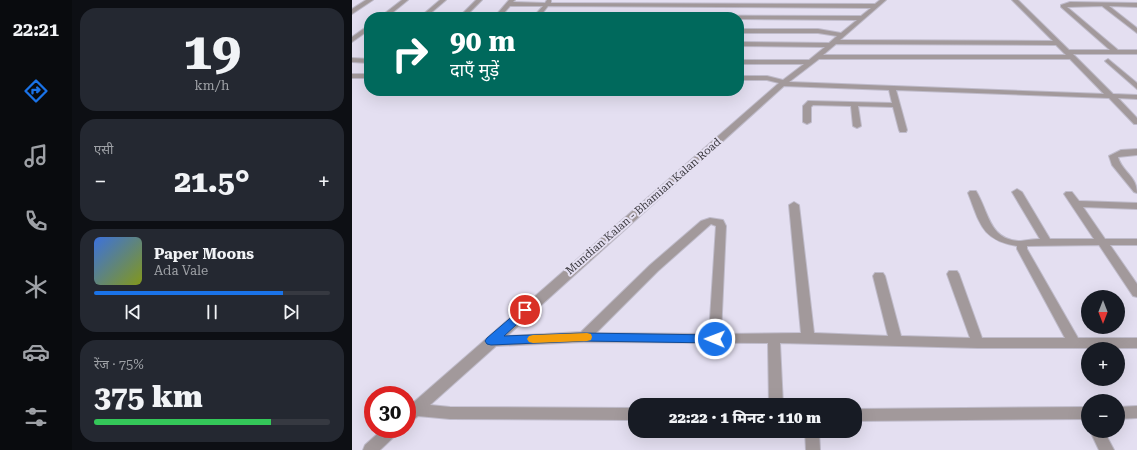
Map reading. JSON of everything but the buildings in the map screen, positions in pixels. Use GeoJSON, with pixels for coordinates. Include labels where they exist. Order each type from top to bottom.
{"type":"FeatureCollection","features":[{"type":"Feature","properties":{"kind":"street"},"geometry":{"type":"LineString","coordinates":[[352,12],[370,0]]}},
{"type":"Feature","properties":{"kind":"street"},"geometry":{"type":"LineString","coordinates":[[389,12],[405,0]]}},
{"type":"Feature","properties":{"kind":"street"},"geometry":{"type":"LineString","coordinates":[[429,12],[443,0]]}},
{"type":"Feature","properties":{"kind":"street"},"geometry":{"type":"LineString","coordinates":[[467,12],[479,0]]}},
{"type":"Feature","properties":{"kind":"street"},"geometry":{"type":"LineString","coordinates":[[1015,0],[1137,122]]}},
{"type":"Feature","properties":{"kind":"street"},"geometry":{"type":"LineString","coordinates":[[502,12],[510,2],[880,3]]}},
{"type":"Feature","properties":{"kind":"street"},"geometry":{"type":"LineString","coordinates":[[541,12],[549,2]]}},
{"type":"Feature","properties":{"kind":"street","name":"Mundian Kalan - Bhamian Kalan Road"},"geometry":{"type":"LineString","coordinates":[[416,408],[783,83],[814,60],[880,3]]}},
{"type":"Feature","properties":{"kind":"street"},"geometry":{"type":"LineString","coordinates":[[1116,52],[1063,6],[1070,4],[1137,5]]}},
{"type":"Feature","properties":{"kind":"street"},"geometry":{"type":"LineString","coordinates":[[1103,4],[1137,31]]}},
{"type":"Feature","properties":{"kind":"street"},"geometry":{"type":"LineString","coordinates":[[744,18],[862,18]]}},
{"type":"Feature","properties":{"kind":"street"},"geometry":{"type":"LineString","coordinates":[[744,30],[818,31],[835,41]]}},
{"type":"Feature","properties":{"kind":"street"},"geometry":{"type":"LineString","coordinates":[[352,40],[364,31]]}},
{"type":"Feature","properties":{"kind":"street"},"geometry":{"type":"LineString","coordinates":[[744,44],[835,41],[1057,43]]}},
{"type":"Feature","properties":{"kind":"street"},"geometry":{"type":"LineString","coordinates":[[744,62],[1069,55],[1137,52]]}},
{"type":"Feature","properties":{"kind":"street"},"geometry":{"type":"LineString","coordinates":[[352,60],[364,61]]}},
{"type":"Feature","properties":{"kind":"street"},"geometry":{"type":"LineString","coordinates":[[1108,61],[1137,87]]}},
{"type":"Feature","properties":{"kind":"street"},"geometry":{"type":"LineString","coordinates":[[352,76],[364,76]]}},
{"type":"Feature","properties":{"kind":"street"},"geometry":{"type":"LineString","coordinates":[[744,78],[767,78],[783,83],[1137,97]]}},
{"type":"Feature","properties":{"kind":"street"},"geometry":{"type":"LineString","coordinates":[[892,88],[903,130]]}},
{"type":"Feature","properties":{"kind":"street"},"geometry":{"type":"LineString","coordinates":[[807,122],[807,106],[810,103],[896,105]]}},
{"type":"Feature","properties":{"kind":"street"},"geometry":{"type":"LineString","coordinates":[[854,104],[857,126]]}},
{"type":"Feature","properties":{"kind":"street"},"geometry":{"type":"LineString","coordinates":[[1137,152],[1121,153],[1113,156],[1115,163],[1137,190]]}},
{"type":"Feature","properties":{"kind":"street"},"geometry":{"type":"LineString","coordinates":[[1018,192],[1047,242]]}},
{"type":"Feature","properties":{"kind":"street"},"geometry":{"type":"LineString","coordinates":[[973,193],[989,230],[995,236],[1004,241],[1022,244],[1029,242],[1137,242]]}},
{"type":"Feature","properties":{"kind":"street"},"geometry":{"type":"LineString","coordinates":[[1069,194],[1137,293]]}},
{"type":"Feature","properties":{"kind":"street"},"geometry":{"type":"LineString","coordinates":[[1076,204],[1137,206]]}},
{"type":"Feature","properties":{"kind":"street"},"geometry":{"type":"LineString","coordinates":[[794,206],[808,338]]}},
{"type":"Feature","properties":{"kind":"street"},"geometry":{"type":"LineString","coordinates":[[584,337],[654,268],[705,223],[716,221],[719,222],[721,226],[715,339]]}},
{"type":"Feature","properties":{"kind":"street"},"geometry":{"type":"LineString","coordinates":[[1022,244],[1022,249],[1074,343]]}},
{"type":"Feature","properties":{"kind":"street"},"geometry":{"type":"LineString","coordinates":[[952,274],[978,343]]}},
{"type":"Feature","properties":{"kind":"street"},"geometry":{"type":"LineString","coordinates":[[879,276],[896,340]]}},
{"type":"Feature","properties":{"kind":"street"},"geometry":{"type":"LineString","coordinates":[[491,341],[584,337],[715,339],[808,338],[978,343],[1137,343]]}},
{"type":"Feature","properties":{"kind":"street"},"geometry":{"type":"LineString","coordinates":[[774,339],[776,398]]}},
{"type":"Feature","properties":{"kind":"street"},"geometry":{"type":"LineString","coordinates":[[1125,413],[1137,412]]}},
{"type":"Feature","properties":{"kind":"street"},"geometry":{"type":"LineString","coordinates":[[416,413],[628,414]]}},
{"type":"Feature","properties":{"kind":"street"},"geometry":{"type":"LineString","coordinates":[[862,415],[1081,414]]}},
{"type":"Feature","properties":{"kind":"street"},"geometry":{"type":"LineString","coordinates":[[370,450],[383,438]]}},
{"type":"Feature","properties":{"kind":"street"},"geometry":{"type":"LineString","coordinates":[[813,438],[814,450]]}},
{"type":"Feature","properties":{"kind":"street"},"geometry":{"type":"LineString","coordinates":[[1100,438],[1107,450]]}},
{"type":"Feature","properties":{"kind":"slow traffic"},"geometry":{"type":"LineString","coordinates":[[533,339],[587,337]]}},
{"type":"Feature","properties":{"kind":"route"},"geometry":{"type":"LineString","coordinates":[[525,310],[491,341],[584,337],[715,339]]}}]}
